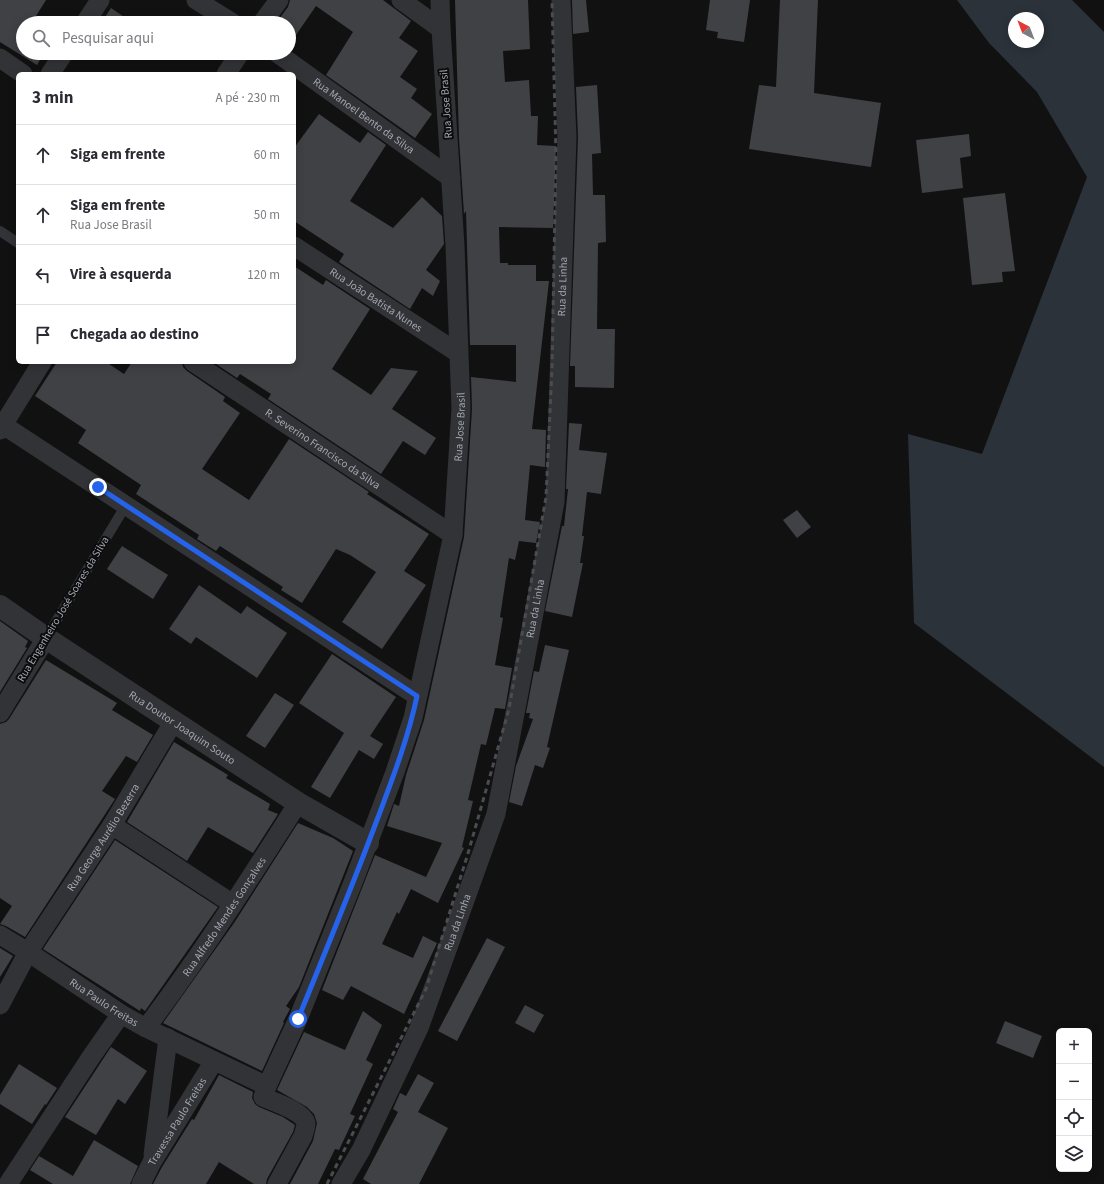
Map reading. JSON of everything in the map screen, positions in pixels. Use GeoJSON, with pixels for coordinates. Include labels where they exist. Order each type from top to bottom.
{"type":"FeatureCollection","features":[{"type":"Feature","properties":{"kind":"street"},"geometry":{"type":"LineString","coordinates":[[90,16],[100,0]]}},
{"type":"Feature","properties":{"kind":"street"},"geometry":{"type":"LineString","coordinates":[[196,0],[222,16]]}},
{"type":"Feature","properties":{"kind":"street"},"geometry":{"type":"LineString","coordinates":[[267,16],[279,0]]}},
{"type":"Feature","properties":{"kind":"street"},"geometry":{"type":"LineString","coordinates":[[401,0],[441,29]]}},
{"type":"Feature","properties":{"kind":"street","name":"Rua Jose Brasil"},"geometry":{"type":"LineString","coordinates":[[267,1086],[298,1019],[395,772],[413,718],[453,535],[460,408],[455,246],[440,0]]}},
{"type":"Feature","properties":{"kind":"street","name":"Rua da Linha"},"geometry":{"type":"LineString","coordinates":[[341,1184],[360,1150],[419,1028],[496,814],[555,502],[568,137],[561,0]]}},
{"type":"Feature","properties":{"kind":"street"},"geometry":{"type":"LineString","coordinates":[[0,58],[20,72]]}},
{"type":"Feature","properties":{"kind":"street"},"geometry":{"type":"LineString","coordinates":[[51,72],[59,60]]}},
{"type":"Feature","properties":{"kind":"street"},"geometry":{"type":"LineString","coordinates":[[227,72],[235,60]]}},
{"type":"Feature","properties":{"kind":"street","name":"Rua Manoel Bento da Silva"},"geometry":{"type":"LineString","coordinates":[[287,60],[451,178]]}},
{"type":"Feature","properties":{"kind":"street","name":"Rua João Batista Nunes"},"geometry":{"type":"LineString","coordinates":[[296,247],[458,353]]}},
{"type":"Feature","properties":{"kind":"street"},"geometry":{"type":"LineString","coordinates":[[41,364],[1,426],[126,505],[417,696]]}},
{"type":"Feature","properties":{"kind":"street","name":"R. Severino Francisco da Silva"},"geometry":{"type":"LineString","coordinates":[[196,364],[453,535]]}},
{"type":"Feature","properties":{"kind":"street","name":"Rua Doutor Joaquim Souto"},"geometry":{"type":"LineString","coordinates":[[0,606],[46,638],[298,802],[368,843]]}},
{"type":"Feature","properties":{"kind":"street","name":"Rua Engenheiro José Soares da Silva"},"geometry":{"type":"LineString","coordinates":[[0,713],[46,638]]}},
{"type":"Feature","properties":{"kind":"street","name":"Rua George Aurélio Bezerra"},"geometry":{"type":"LineString","coordinates":[[0,1005],[28,952],[112,825],[174,721]]}},
{"type":"Feature","properties":{"kind":"street","name":"Rua Alfredo Mendes Gonçalves"},"geometry":{"type":"LineString","coordinates":[[146,1028],[178,986],[234,904],[298,802]]}},
{"type":"Feature","properties":{"kind":"street"},"geometry":{"type":"LineString","coordinates":[[112,825],[234,904]]}},
{"type":"Feature","properties":{"kind":"street","name":"Rua Paulo Freitas"},"geometry":{"type":"LineString","coordinates":[[0,934],[121,1014],[146,1028],[267,1086]]}},
{"type":"Feature","properties":{"kind":"street"},"geometry":{"type":"LineString","coordinates":[[8,1184],[121,1014]]}},
{"type":"Feature","properties":{"kind":"street"},"geometry":{"type":"LineString","coordinates":[[152,1162],[168,1038]]}},
{"type":"Feature","properties":{"kind":"street","name":"Travessa Paulo Freitas"},"geometry":{"type":"LineString","coordinates":[[141,1184],[152,1162],[214,1061]]}},
{"type":"Feature","properties":{"kind":"street"},"geometry":{"type":"LineString","coordinates":[[267,1086],[263,1097],[292,1110],[303,1118],[306,1123],[303,1136],[277,1184]]}},
{"type":"Feature","properties":{"kind":"lane"},"geometry":{"type":"LineString","coordinates":[[0,231],[16,242]]}},
{"type":"Feature","properties":{"kind":"lane","name":"Rua Engenheiro José Soares da Silva"},"geometry":{"type":"LineString","coordinates":[[46,638],[126,505]]}},
{"type":"Feature","properties":{"kind":"shaded area"},"geometry":{"type":"Polygon","coordinates":[[[957,0],[1072,0],[1104,32],[1104,767],[914,623],[908,434],[982,454],[1087,177],[1037,92],[989,43],[957,0]]]}},
{"type":"Feature","properties":{"kind":"building"},"geometry":{"type":"Polygon","coordinates":[[[0,0],[46,0],[36,16],[16,16],[16,52],[0,42],[0,0]]]}},
{"type":"Feature","properties":{"kind":"building"},"geometry":{"type":"Polygon","coordinates":[[[290,0],[383,0],[411,21],[399,38],[418,51],[400,77],[417,89],[411,98],[432,114],[415,138],[326,75],[353,32],[316,6],[296,35],[296,16],[281,16],[288,7],[290,0]]]}},
{"type":"Feature","properties":{"kind":"building"},"geometry":{"type":"Polygon","coordinates":[[[455,0],[528,0],[530,49],[503,51],[505,82],[529,80],[531,116],[538,116],[537,145],[556,146],[553,228],[499,227],[500,263],[508,263],[508,265],[536,265],[536,281],[549,281],[532,429],[546,430],[545,467],[530,465],[525,520],[540,522],[536,543],[519,541],[515,560],[509,558],[500,617],[503,618],[495,665],[512,668],[505,709],[495,708],[486,745],[481,744],[468,800],[473,801],[462,847],[464,848],[438,903],[411,889],[399,914],[397,912],[382,944],[413,958],[423,936],[437,943],[404,1014],[351,986],[343,1000],[322,990],[375,855],[426,877],[442,843],[387,826],[394,804],[399,806],[406,775],[424,720],[464,537],[472,409],[471,377],[516,382],[516,345],[470,345],[466,211],[464,214],[459,138],[455,0]]]}},
{"type":"Feature","properties":{"kind":"building"},"geometry":{"type":"Polygon","coordinates":[[[572,0],[586,0],[589,32],[573,34],[572,0]]]}},
{"type":"Feature","properties":{"kind":"building"},"geometry":{"type":"Polygon","coordinates":[[[710,0],[750,0],[744,42],[717,38],[718,32],[706,30],[710,0]]]}},
{"type":"Feature","properties":{"kind":"building"},"geometry":{"type":"Polygon","coordinates":[[[780,0],[818,0],[814,93],[881,103],[871,167],[749,149],[759,85],[776,87],[780,0]]]}},
{"type":"Feature","properties":{"kind":"building"},"geometry":{"type":"Polygon","coordinates":[[[111,8],[123,16],[106,16],[111,8]]]}},
{"type":"Feature","properties":{"kind":"building"},"geometry":{"type":"Polygon","coordinates":[[[29,60],[40,60],[37,65],[29,60]]]}},
{"type":"Feature","properties":{"kind":"building"},"geometry":{"type":"Polygon","coordinates":[[[597,85],[601,153],[592,154],[593,195],[605,195],[606,242],[598,243],[597,329],[615,329],[614,388],[575,387],[575,366],[570,366],[578,137],[576,87],[597,85]]]}},
{"type":"Feature","properties":{"kind":"building"},"geometry":{"type":"Polygon","coordinates":[[[319,114],[360,143],[368,132],[386,145],[350,201],[393,228],[422,197],[442,216],[444,244],[426,270],[440,281],[433,296],[422,288],[410,309],[339,262],[344,254],[296,222],[296,145],[319,114]]]}},
{"type":"Feature","properties":{"kind":"building"},"geometry":{"type":"Polygon","coordinates":[[[969,134],[971,156],[960,158],[963,188],[922,193],[916,140],[969,134]]]}},
{"type":"Feature","properties":{"kind":"building"},"geometry":{"type":"Polygon","coordinates":[[[1005,193],[1015,271],[1002,272],[1003,282],[972,285],[963,198],[1005,193]]]}},
{"type":"Feature","properties":{"kind":"building"},"geometry":{"type":"Polygon","coordinates":[[[296,267],[323,285],[326,280],[370,309],[332,369],[371,395],[391,368],[418,371],[392,409],[436,438],[425,455],[403,441],[381,474],[268,399],[271,394],[240,374],[237,378],[216,364],[296,364],[296,267]]]}},
{"type":"Feature","properties":{"kind":"building"},"geometry":{"type":"Polygon","coordinates":[[[56,364],[109,364],[124,374],[131,364],[182,364],[187,371],[225,397],[223,401],[240,413],[202,469],[249,500],[289,439],[369,492],[367,494],[429,534],[404,571],[426,585],[382,649],[342,622],[376,572],[350,555],[336,549],[302,603],[281,590],[283,587],[220,546],[216,551],[197,539],[199,535],[136,494],[141,485],[78,443],[86,430],[35,396],[56,364]]]}},
{"type":"Feature","properties":{"kind":"building"},"geometry":{"type":"Polygon","coordinates":[[[569,423],[582,424],[579,450],[607,453],[601,494],[587,492],[582,536],[584,536],[580,563],[583,563],[572,617],[545,611],[562,526],[564,526],[568,489],[566,489],[569,423]]]}},
{"type":"Feature","properties":{"kind":"building"},"geometry":{"type":"Polygon","coordinates":[[[797,510],[811,527],[797,538],[783,520],[797,510]]]}},
{"type":"Feature","properties":{"kind":"building"},"geometry":{"type":"Polygon","coordinates":[[[122,546],[168,575],[153,599],[107,569],[122,546]]]}},
{"type":"Feature","properties":{"kind":"building"},"geometry":{"type":"Polygon","coordinates":[[[199,585],[241,614],[247,606],[287,633],[257,678],[196,637],[191,644],[169,629],[199,585]]]}},
{"type":"Feature","properties":{"kind":"building"},"geometry":{"type":"Polygon","coordinates":[[[0,621],[28,641],[25,647],[27,648],[0,692],[0,621]]]}},
{"type":"Feature","properties":{"kind":"building"},"geometry":{"type":"Polygon","coordinates":[[[545,645],[569,650],[547,747],[550,748],[543,768],[535,765],[522,806],[509,802],[516,766],[533,719],[529,718],[530,713],[526,713],[534,671],[539,672],[545,645]]]}},
{"type":"Feature","properties":{"kind":"building"},"geometry":{"type":"Polygon","coordinates":[[[332,654],[396,697],[370,736],[383,744],[374,759],[359,750],[330,798],[311,787],[344,733],[299,703],[332,654]]]}},
{"type":"Feature","properties":{"kind":"building"},"geometry":{"type":"Polygon","coordinates":[[[46,660],[117,703],[112,710],[153,735],[137,762],[126,756],[102,791],[115,799],[25,937],[0,924],[12,906],[0,898],[0,724],[9,719],[46,660]]]}},
{"type":"Feature","properties":{"kind":"building"},"geometry":{"type":"Polygon","coordinates":[[[275,693],[294,705],[265,748],[246,736],[275,693]]]}},
{"type":"Feature","properties":{"kind":"building"},"geometry":{"type":"Polygon","coordinates":[[[174,742],[228,775],[226,778],[270,804],[268,810],[278,814],[253,853],[208,827],[187,861],[127,822],[174,742]]]}},
{"type":"Feature","properties":{"kind":"building"},"geometry":{"type":"Polygon","coordinates":[[[298,823],[333,838],[353,851],[299,987],[286,1006],[290,1009],[262,1071],[163,1023],[234,923],[298,823]]]}},
{"type":"Feature","properties":{"kind":"building"},"geometry":{"type":"Polygon","coordinates":[[[115,840],[218,907],[145,1011],[141,1008],[140,1011],[43,949],[115,840]]]}},
{"type":"Feature","properties":{"kind":"building"},"geometry":{"type":"Polygon","coordinates":[[[487,938],[505,947],[457,1041],[438,1031],[487,938]]]}},
{"type":"Feature","properties":{"kind":"building"},"geometry":{"type":"Polygon","coordinates":[[[0,948],[13,956],[0,977],[0,948]]]}},
{"type":"Feature","properties":{"kind":"building"},"geometry":{"type":"Polygon","coordinates":[[[525,1005],[544,1015],[534,1033],[515,1023],[525,1005]]]}},
{"type":"Feature","properties":{"kind":"building"},"geometry":{"type":"Polygon","coordinates":[[[363,1011],[382,1025],[366,1060],[373,1064],[350,1114],[355,1116],[339,1150],[335,1149],[318,1184],[290,1184],[313,1141],[317,1123],[314,1114],[307,1107],[277,1090],[304,1032],[345,1050],[363,1011]]]}},
{"type":"Feature","properties":{"kind":"building"},"geometry":{"type":"Polygon","coordinates":[[[1005,1021],[1042,1036],[1033,1058],[996,1043],[1005,1021]]]}},
{"type":"Feature","properties":{"kind":"building"},"geometry":{"type":"Polygon","coordinates":[[[111,1047],[147,1071],[125,1104],[118,1099],[96,1135],[65,1117],[111,1047]]]}},
{"type":"Feature","properties":{"kind":"building"},"geometry":{"type":"Polygon","coordinates":[[[19,1064],[57,1088],[32,1124],[0,1104],[0,1095],[19,1064]]]}},
{"type":"Feature","properties":{"kind":"building"},"geometry":{"type":"Polygon","coordinates":[[[418,1074],[434,1083],[418,1112],[448,1128],[419,1184],[371,1184],[363,1179],[398,1112],[393,1109],[400,1093],[406,1096],[418,1074]]]}},
{"type":"Feature","properties":{"kind":"building"},"geometry":{"type":"Polygon","coordinates":[[[219,1075],[253,1092],[252,1098],[255,1104],[259,1107],[283,1117],[295,1125],[293,1132],[267,1179],[266,1184],[254,1184],[219,1162],[206,1184],[153,1184],[192,1119],[194,1120],[219,1075]]]}},
{"type":"Feature","properties":{"kind":"building"},"geometry":{"type":"Polygon","coordinates":[[[94,1140],[138,1166],[130,1184],[53,1184],[30,1170],[39,1156],[73,1176],[94,1140]]]}},
{"type":"Feature","properties":{"kind":"railway"},"geometry":{"type":"LineString","coordinates":[[327,1184],[426,989],[469,850],[509,709],[546,497],[552,369],[556,154],[552,0]]}},
{"type":"Feature","properties":{"kind":"route"},"geometry":{"type":"LineString","coordinates":[[98,487],[417,696],[413,718],[395,772],[354,880],[298,1019]]}}]}
